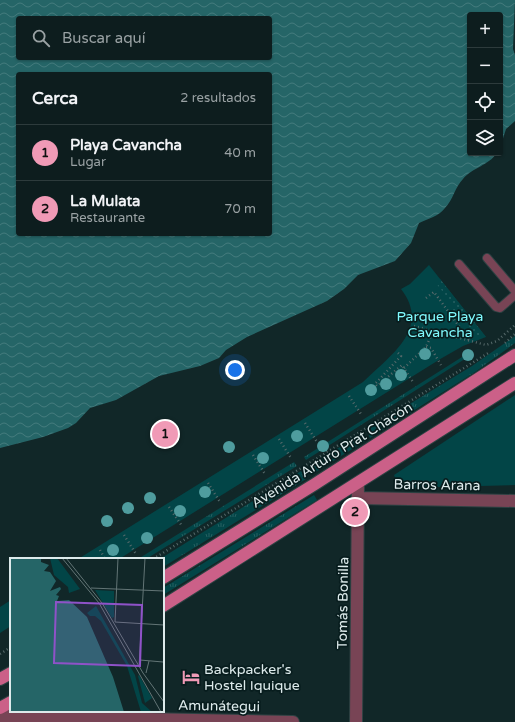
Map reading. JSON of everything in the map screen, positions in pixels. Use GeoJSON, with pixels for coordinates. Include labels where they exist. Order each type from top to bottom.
{"type":"FeatureCollection","features":[{"type":"Feature","properties":{"kind":"main road","name":"Avenida Arturo Prat Chacón"},"geometry":{"type":"LineString","coordinates":[[164,577],[321,480],[515,355]]}},
{"type":"Feature","properties":{"kind":"main road"},"geometry":{"type":"LineString","coordinates":[[164,605],[358,484],[515,383]]}},
{"type":"Feature","properties":{"kind":"main road"},"geometry":{"type":"LineString","coordinates":[[0,680],[10,674]]}},
{"type":"Feature","properties":{"kind":"main road"},"geometry":{"type":"LineString","coordinates":[[0,708],[10,703]]}},
{"type":"Feature","properties":{"kind":"street","name":"Tomás Bonilla"},"geometry":{"type":"LineString","coordinates":[[356,722],[358,484]]}},
{"type":"Feature","properties":{"kind":"street","name":"Barros Arana"},"geometry":{"type":"LineString","coordinates":[[359,498],[515,501]]}},
{"type":"Feature","properties":{"kind":"street","name":"Amunátegui"},"geometry":{"type":"LineString","coordinates":[[0,716],[48,720],[293,722]]}},
{"type":"Feature","properties":{"kind":"lane"},"geometry":{"type":"LineString","coordinates":[[458,264],[496,307],[500,308],[514,296],[487,258]]}},
{"type":"Feature","properties":{"kind":"path"},"geometry":{"type":"LineString","coordinates":[[426,298],[434,292],[469,341]]}},
{"type":"Feature","properties":{"kind":"path"},"geometry":{"type":"LineString","coordinates":[[414,326],[469,341],[491,345],[515,325]]}},
{"type":"Feature","properties":{"kind":"path"},"geometry":{"type":"LineString","coordinates":[[404,368],[426,347],[433,331]]}},
{"type":"Feature","properties":{"kind":"path"},"geometry":{"type":"LineString","coordinates":[[500,346],[515,334]]}},
{"type":"Feature","properties":{"kind":"path"},"geometry":{"type":"LineString","coordinates":[[426,347],[432,348],[441,365]]}},
{"type":"Feature","properties":{"kind":"path"},"geometry":{"type":"LineString","coordinates":[[156,558],[493,350]]}},
{"type":"Feature","properties":{"kind":"path"},"geometry":{"type":"LineString","coordinates":[[398,353],[401,356],[375,384],[377,386],[402,365],[413,382]]}},
{"type":"Feature","properties":{"kind":"path"},"geometry":{"type":"LineString","coordinates":[[349,396],[361,414]]}},
{"type":"Feature","properties":{"kind":"path"},"geometry":{"type":"LineString","coordinates":[[305,423],[317,442]]}},
{"type":"Feature","properties":{"kind":"path"},"geometry":{"type":"LineString","coordinates":[[279,439],[291,458]]}},
{"type":"Feature","properties":{"kind":"path"},"geometry":{"type":"LineString","coordinates":[[253,455],[265,474]]}},
{"type":"Feature","properties":{"kind":"path"},"geometry":{"type":"LineString","coordinates":[[208,483],[220,502]]}},
{"type":"Feature","properties":{"kind":"path"},"geometry":{"type":"LineString","coordinates":[[170,507],[182,526]]}},
{"type":"Feature","properties":{"kind":"path"},"geometry":{"type":"LineString","coordinates":[[124,535],[136,554]]}},
{"type":"Feature","properties":{"kind":"path"},"geometry":{"type":"LineString","coordinates":[[100,550],[104,558]]}},
{"type":"Feature","properties":{"kind":"path"},"geometry":{"type":"LineString","coordinates":[[0,654],[10,648]]}},
{"type":"Feature","properties":{"kind":"green space","name":"Parque Playa Cavancha"},"geometry":{"type":"Polygon","coordinates":[[[429,265],[486,337],[463,346],[442,358],[121,558],[80,558],[363,382],[395,352],[409,329],[412,317],[409,303],[401,289],[410,284],[429,265]]]}},
{"type":"Feature","properties":{"kind":"green space"},"geometry":{"type":"Polygon","coordinates":[[[440,279],[486,337],[468,333],[464,316],[452,310],[455,307],[435,282],[440,279]]]}},
{"type":"Feature","properties":{"kind":"green space"},"geometry":{"type":"Polygon","coordinates":[[[515,336],[515,343],[475,372],[370,438],[367,430],[472,366],[515,336]]]}},
{"type":"Feature","properties":{"kind":"green space"},"geometry":{"type":"Polygon","coordinates":[[[470,352],[471,355],[306,460],[304,457],[470,352]]]}},
{"type":"Feature","properties":{"kind":"green space"},"geometry":{"type":"Polygon","coordinates":[[[515,395],[515,485],[399,488],[394,475],[515,395]]]}},
{"type":"Feature","properties":{"kind":"green space"},"geometry":{"type":"Polygon","coordinates":[[[359,435],[365,441],[314,473],[310,466],[359,435]]]}},
{"type":"Feature","properties":{"kind":"green space"},"geometry":{"type":"Polygon","coordinates":[[[294,462],[297,466],[148,558],[140,558],[294,462]]]}},
{"type":"Feature","properties":{"kind":"green space"},"geometry":{"type":"Polygon","coordinates":[[[301,471],[306,479],[164,566],[164,558],[162,558],[301,471]]]}},
{"type":"Feature","properties":{"kind":"green space"},"geometry":{"type":"Polygon","coordinates":[[[314,495],[317,500],[164,594],[164,587],[314,495]]]}},
{"type":"Feature","properties":{"kind":"green space"},"geometry":{"type":"Polygon","coordinates":[[[10,601],[10,627],[0,633],[0,607],[10,601]]]}},
{"type":"Feature","properties":{"kind":"water"},"geometry":{"type":"Polygon","coordinates":[[[0,0],[515,0],[513,49],[515,55],[515,121],[506,129],[503,138],[503,12],[467,12],[467,156],[494,156],[463,179],[443,211],[419,223],[411,243],[395,261],[358,275],[344,289],[327,301],[247,337],[226,350],[219,358],[200,366],[159,376],[116,400],[90,408],[76,423],[68,428],[43,437],[0,448],[0,0]]]}},
{"type":"Feature","properties":{"kind":"place","name":"Playa Cavancha"},"geometry":{"type":"Point","coordinates":[165,434]}},
{"type":"Feature","properties":{"kind":"place","name":"La Mulata"},"geometry":{"type":"Point","coordinates":[355,512]}},
{"type":"Feature","properties":{"kind":"place","name":"Backpacker's Hostel Iquique"},"geometry":{"type":"Point","coordinates":[191,677]}}]}
